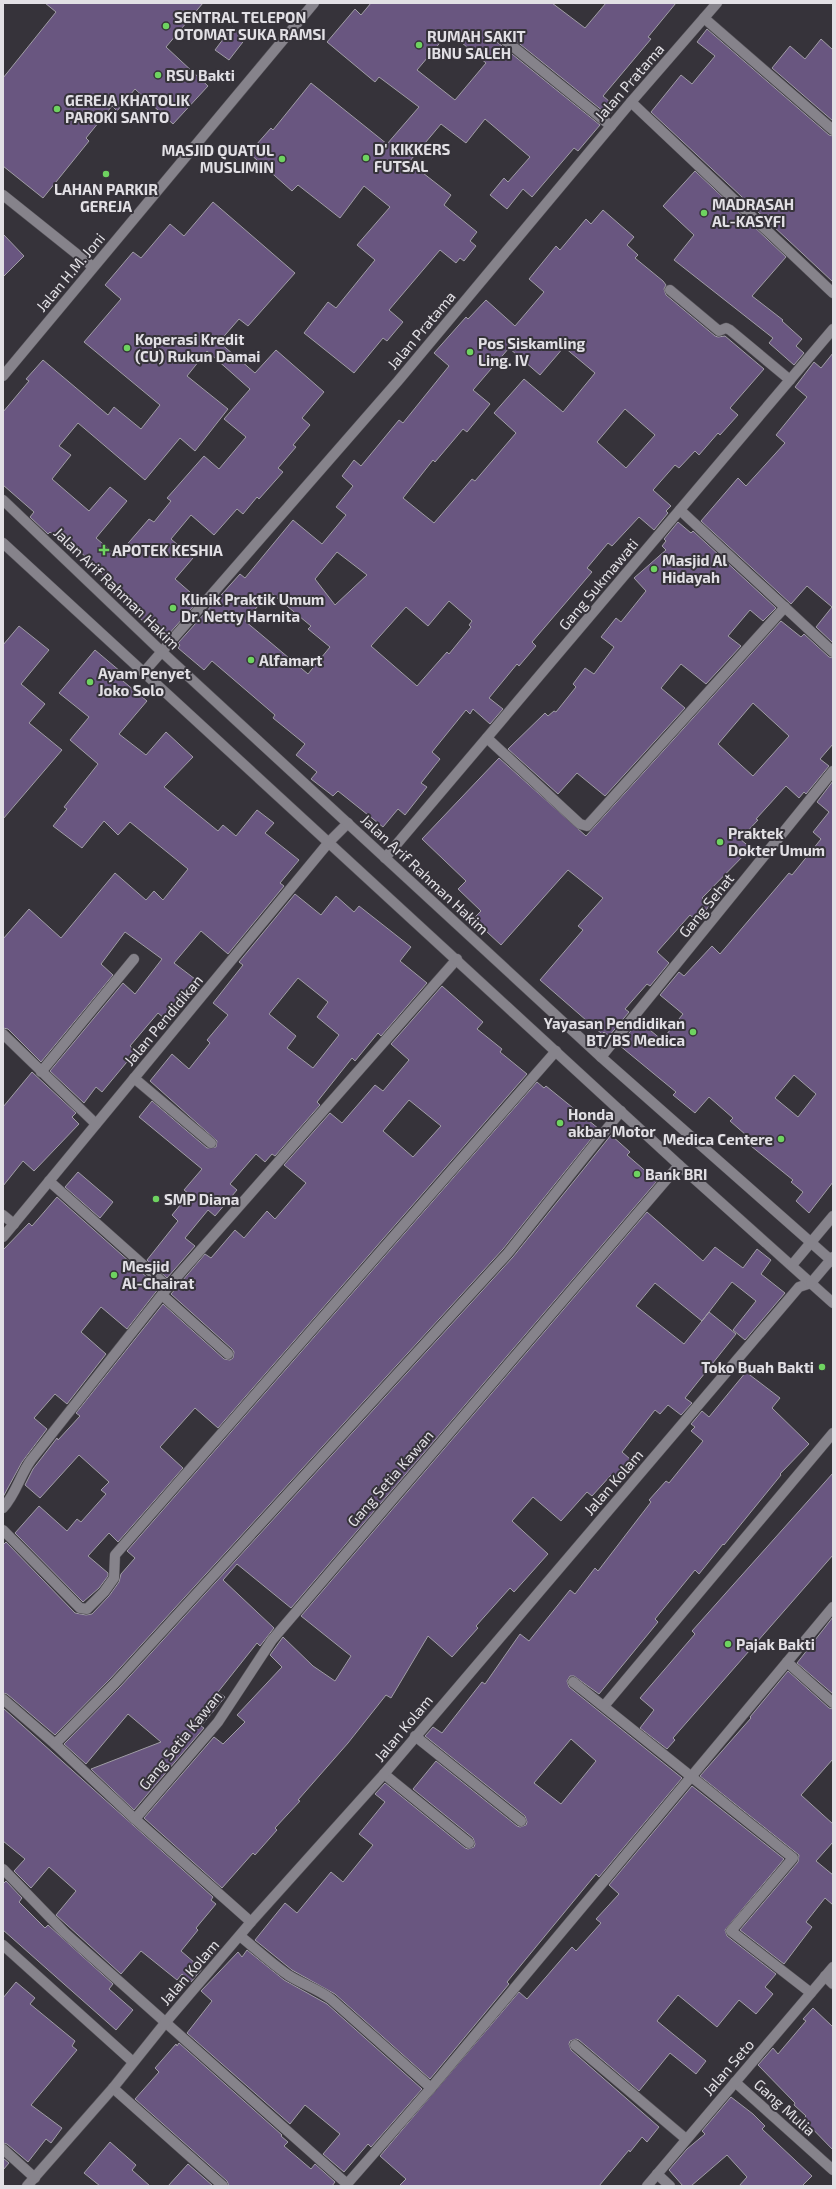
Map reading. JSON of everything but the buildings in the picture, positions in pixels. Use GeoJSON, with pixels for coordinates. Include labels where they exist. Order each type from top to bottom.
{"type":"FeatureCollection","features":[{"type":"Feature","properties":{"kind":"street","name":"Jalan H.M. Joni"},"geometry":{"type":"LineString","coordinates":[[3,376],[314,3]]}},
{"type":"Feature","properties":{"kind":"street","name":"Jalan Pratama"},"geometry":{"type":"LineString","coordinates":[[144,672],[398,381],[631,102],[716,3]]}},
{"type":"Feature","properties":{"kind":"street"},"geometry":{"type":"LineString","coordinates":[[704,18],[833,130]]}},
{"type":"Feature","properties":{"kind":"street"},"geometry":{"type":"LineString","coordinates":[[501,37],[611,126]]}},
{"type":"Feature","properties":{"kind":"street"},"geometry":{"type":"LineString","coordinates":[[631,102],[833,293]]}},
{"type":"Feature","properties":{"kind":"street"},"geometry":{"type":"LineString","coordinates":[[3,195],[93,267]]}},
{"type":"Feature","properties":{"kind":"street"},"geometry":{"type":"LineString","coordinates":[[670,290],[719,331],[726,328],[730,330],[790,380]]}},
{"type":"Feature","properties":{"kind":"street","name":"Gang Sukmawati"},"geometry":{"type":"LineString","coordinates":[[385,858],[833,329]]}},
{"type":"Feature","properties":{"kind":"street","name":"Jalan Arif Rahman Hakim"},"geometry":{"type":"LineString","coordinates":[[3,500],[162,652],[601,1057],[832,1260]]}},
{"type":"Feature","properties":{"kind":"street"},"geometry":{"type":"LineString","coordinates":[[680,510],[833,652]]}},
{"type":"Feature","properties":{"kind":"street"},"geometry":{"type":"LineString","coordinates":[[3,543],[457,959],[679,1165],[833,1303]]}},
{"type":"Feature","properties":{"kind":"street"},"geometry":{"type":"LineString","coordinates":[[487,738],[580,824],[587,826],[785,607]]}},
{"type":"Feature","properties":{"kind":"street","name":"Gang Sehat"},"geometry":{"type":"LineString","coordinates":[[601,1057],[833,771]]}},
{"type":"Feature","properties":{"kind":"street","name":"Jalan Pendidikan"},"geometry":{"type":"LineString","coordinates":[[3,1238],[329,842],[348,823]]}},
{"type":"Feature","properties":{"kind":"street"},"geometry":{"type":"LineString","coordinates":[[41,1072],[134,959]]}},
{"type":"Feature","properties":{"kind":"street"},"geometry":{"type":"LineString","coordinates":[[3,1508],[11,1497],[22,1473],[31,1460],[168,1287],[457,959]]}},
{"type":"Feature","properties":{"kind":"street"},"geometry":{"type":"LineString","coordinates":[[3,1034],[96,1124]]}},
{"type":"Feature","properties":{"kind":"street"},"geometry":{"type":"LineString","coordinates":[[3,1530],[80,1608],[87,1609],[104,1592],[114,1578],[115,1555],[556,1051]]}},
{"type":"Feature","properties":{"kind":"street"},"geometry":{"type":"LineString","coordinates":[[134,1078],[211,1143]]}},
{"type":"Feature","properties":{"kind":"street"},"geometry":{"type":"LineString","coordinates":[[55,1744],[114,1683],[508,1253],[621,1111]]}},
{"type":"Feature","properties":{"kind":"street","name":"Gang Setia Kawan"},"geometry":{"type":"LineString","coordinates":[[135,1819],[218,1722],[272,1640],[679,1165]]}},
{"type":"Feature","properties":{"kind":"street"},"geometry":{"type":"LineString","coordinates":[[49,1181],[168,1287]]}},
{"type":"Feature","properties":{"kind":"street"},"geometry":{"type":"LineString","coordinates":[[3,1215],[14,1224]]}},
{"type":"Feature","properties":{"kind":"street"},"geometry":{"type":"LineString","coordinates":[[792,1266],[833,1216]]}},
{"type":"Feature","properties":{"kind":"street"},"geometry":{"type":"LineString","coordinates":[[792,1266],[799,1287],[811,1283],[832,1260]]}},
{"type":"Feature","properties":{"kind":"street","name":"Jalan Kolam"},"geometry":{"type":"LineString","coordinates":[[27,2186],[113,2088],[165,2023],[251,1922],[384,1774],[799,1287]]}},
{"type":"Feature","properties":{"kind":"street"},"geometry":{"type":"LineString","coordinates":[[162,1295],[228,1354]]}},
{"type":"Feature","properties":{"kind":"street"},"geometry":{"type":"LineString","coordinates":[[604,1706],[833,1433]]}},
{"type":"Feature","properties":{"kind":"street"},"geometry":{"type":"LineString","coordinates":[[3,1869],[65,1933],[348,2185],[692,1777],[833,1607]]}},
{"type":"Feature","properties":{"kind":"street"},"geometry":{"type":"LineString","coordinates":[[787,1662],[833,1703]]}},
{"type":"Feature","properties":{"kind":"street"},"geometry":{"type":"LineString","coordinates":[[573,1682],[793,1858],[731,1931],[812,1993]]}},
{"type":"Feature","properties":{"kind":"street"},"geometry":{"type":"LineString","coordinates":[[3,1700],[55,1744],[135,1819],[251,1922]]}},
{"type":"Feature","properties":{"kind":"street"},"geometry":{"type":"LineString","coordinates":[[415,1736],[521,1821]]}},
{"type":"Feature","properties":{"kind":"street"},"geometry":{"type":"LineString","coordinates":[[384,1774],[469,1843]]}},
{"type":"Feature","properties":{"kind":"street"},"geometry":{"type":"LineString","coordinates":[[240,1936],[288,1974],[307,1986],[322,1992],[331,1999],[431,2088]]}},
{"type":"Feature","properties":{"kind":"street"},"geometry":{"type":"LineString","coordinates":[[3,1946],[133,2062]]}},
{"type":"Feature","properties":{"kind":"street","name":"Jalan Seto"},"geometry":{"type":"LineString","coordinates":[[647,2186],[833,1967]]}},
{"type":"Feature","properties":{"kind":"street"},"geometry":{"type":"LineString","coordinates":[[825,1976],[833,1984]]}},
{"type":"Feature","properties":{"kind":"street"},"geometry":{"type":"LineString","coordinates":[[575,2045],[686,2139]]}},
{"type":"Feature","properties":{"kind":"street","name":"Gang Mulia"},"geometry":{"type":"LineString","coordinates":[[735,2082],[833,2170]]}},
{"type":"Feature","properties":{"kind":"street"},"geometry":{"type":"LineString","coordinates":[[113,2088],[223,2186]]}},
{"type":"Feature","properties":{"kind":"street"},"geometry":{"type":"LineString","coordinates":[[3,2149],[35,2178]]}},
{"type":"Feature","properties":{"kind":"street"},"geometry":{"type":"LineString","coordinates":[[657,2174],[670,2186]]}},
{"type":"Feature","properties":{"kind":"place","name":"SENTRAL TELEPON OTOMAT SUKA RAMSI"},"geometry":{"type":"Point","coordinates":[166,26]}},
{"type":"Feature","properties":{"kind":"place","name":"RUMAH SAKIT IBNU SALEH"},"geometry":{"type":"Point","coordinates":[419,45]}},
{"type":"Feature","properties":{"kind":"place","name":"RSU Bakti"},"geometry":{"type":"Point","coordinates":[158,75]}},
{"type":"Feature","properties":{"kind":"place","name":"GEREJA KHATOLIK PAROKI SANTO"},"geometry":{"type":"Point","coordinates":[57,109]}},
{"type":"Feature","properties":{"kind":"place","name":"D' KIKKERS FUTSAL"},"geometry":{"type":"Point","coordinates":[366,158]}},
{"type":"Feature","properties":{"kind":"place","name":"MASJID QUATUL MUSLIMIN"},"geometry":{"type":"Point","coordinates":[282,159]}},
{"type":"Feature","properties":{"kind":"place","name":"LAHAN PARKIR GEREJA"},"geometry":{"type":"Point","coordinates":[106,174]}},
{"type":"Feature","properties":{"kind":"place","name":"MADRASAH AL-KASYFI"},"geometry":{"type":"Point","coordinates":[704,213]}},
{"type":"Feature","properties":{"kind":"place","name":"Koperasi Kredit (CU) Rukun Damai"},"geometry":{"type":"Point","coordinates":[127,348]}},
{"type":"Feature","properties":{"kind":"place","name":"Pos Siskamling Ling. IV"},"geometry":{"type":"Point","coordinates":[470,352]}},
{"type":"Feature","properties":{"kind":"place","name":"APOTEK KESHIA"},"geometry":{"type":"Point","coordinates":[104,550]}},
{"type":"Feature","properties":{"kind":"place","name":"Masjid Al Hidayah"},"geometry":{"type":"Point","coordinates":[654,569]}},
{"type":"Feature","properties":{"kind":"place","name":"Klinik Praktik Umum Dr. Netty Harnita"},"geometry":{"type":"Point","coordinates":[173,608]}},
{"type":"Feature","properties":{"kind":"place","name":"Alfamart"},"geometry":{"type":"Point","coordinates":[251,660]}},
{"type":"Feature","properties":{"kind":"place","name":"Ayam Penyet Joko Solo"},"geometry":{"type":"Point","coordinates":[90,682]}},
{"type":"Feature","properties":{"kind":"place","name":"Praktek Dokter Umum"},"geometry":{"type":"Point","coordinates":[720,842]}},
{"type":"Feature","properties":{"kind":"place","name":"Yayasan Pendidikan BT/BS Medica"},"geometry":{"type":"Point","coordinates":[693,1032]}},
{"type":"Feature","properties":{"kind":"place","name":"Honda akbar Motor"},"geometry":{"type":"Point","coordinates":[560,1123]}},
{"type":"Feature","properties":{"kind":"place","name":"Medica Centere"},"geometry":{"type":"Point","coordinates":[781,1139]}},
{"type":"Feature","properties":{"kind":"place","name":"Bank BRI"},"geometry":{"type":"Point","coordinates":[637,1174]}},
{"type":"Feature","properties":{"kind":"place","name":"SMP Diana"},"geometry":{"type":"Point","coordinates":[156,1199]}},
{"type":"Feature","properties":{"kind":"place","name":"Mesjid Al-Chairat"},"geometry":{"type":"Point","coordinates":[114,1275]}},
{"type":"Feature","properties":{"kind":"place","name":"Toko Buah Bakti"},"geometry":{"type":"Point","coordinates":[822,1367]}},
{"type":"Feature","properties":{"kind":"place","name":"Pajak Bakti"},"geometry":{"type":"Point","coordinates":[728,1644]}}]}
